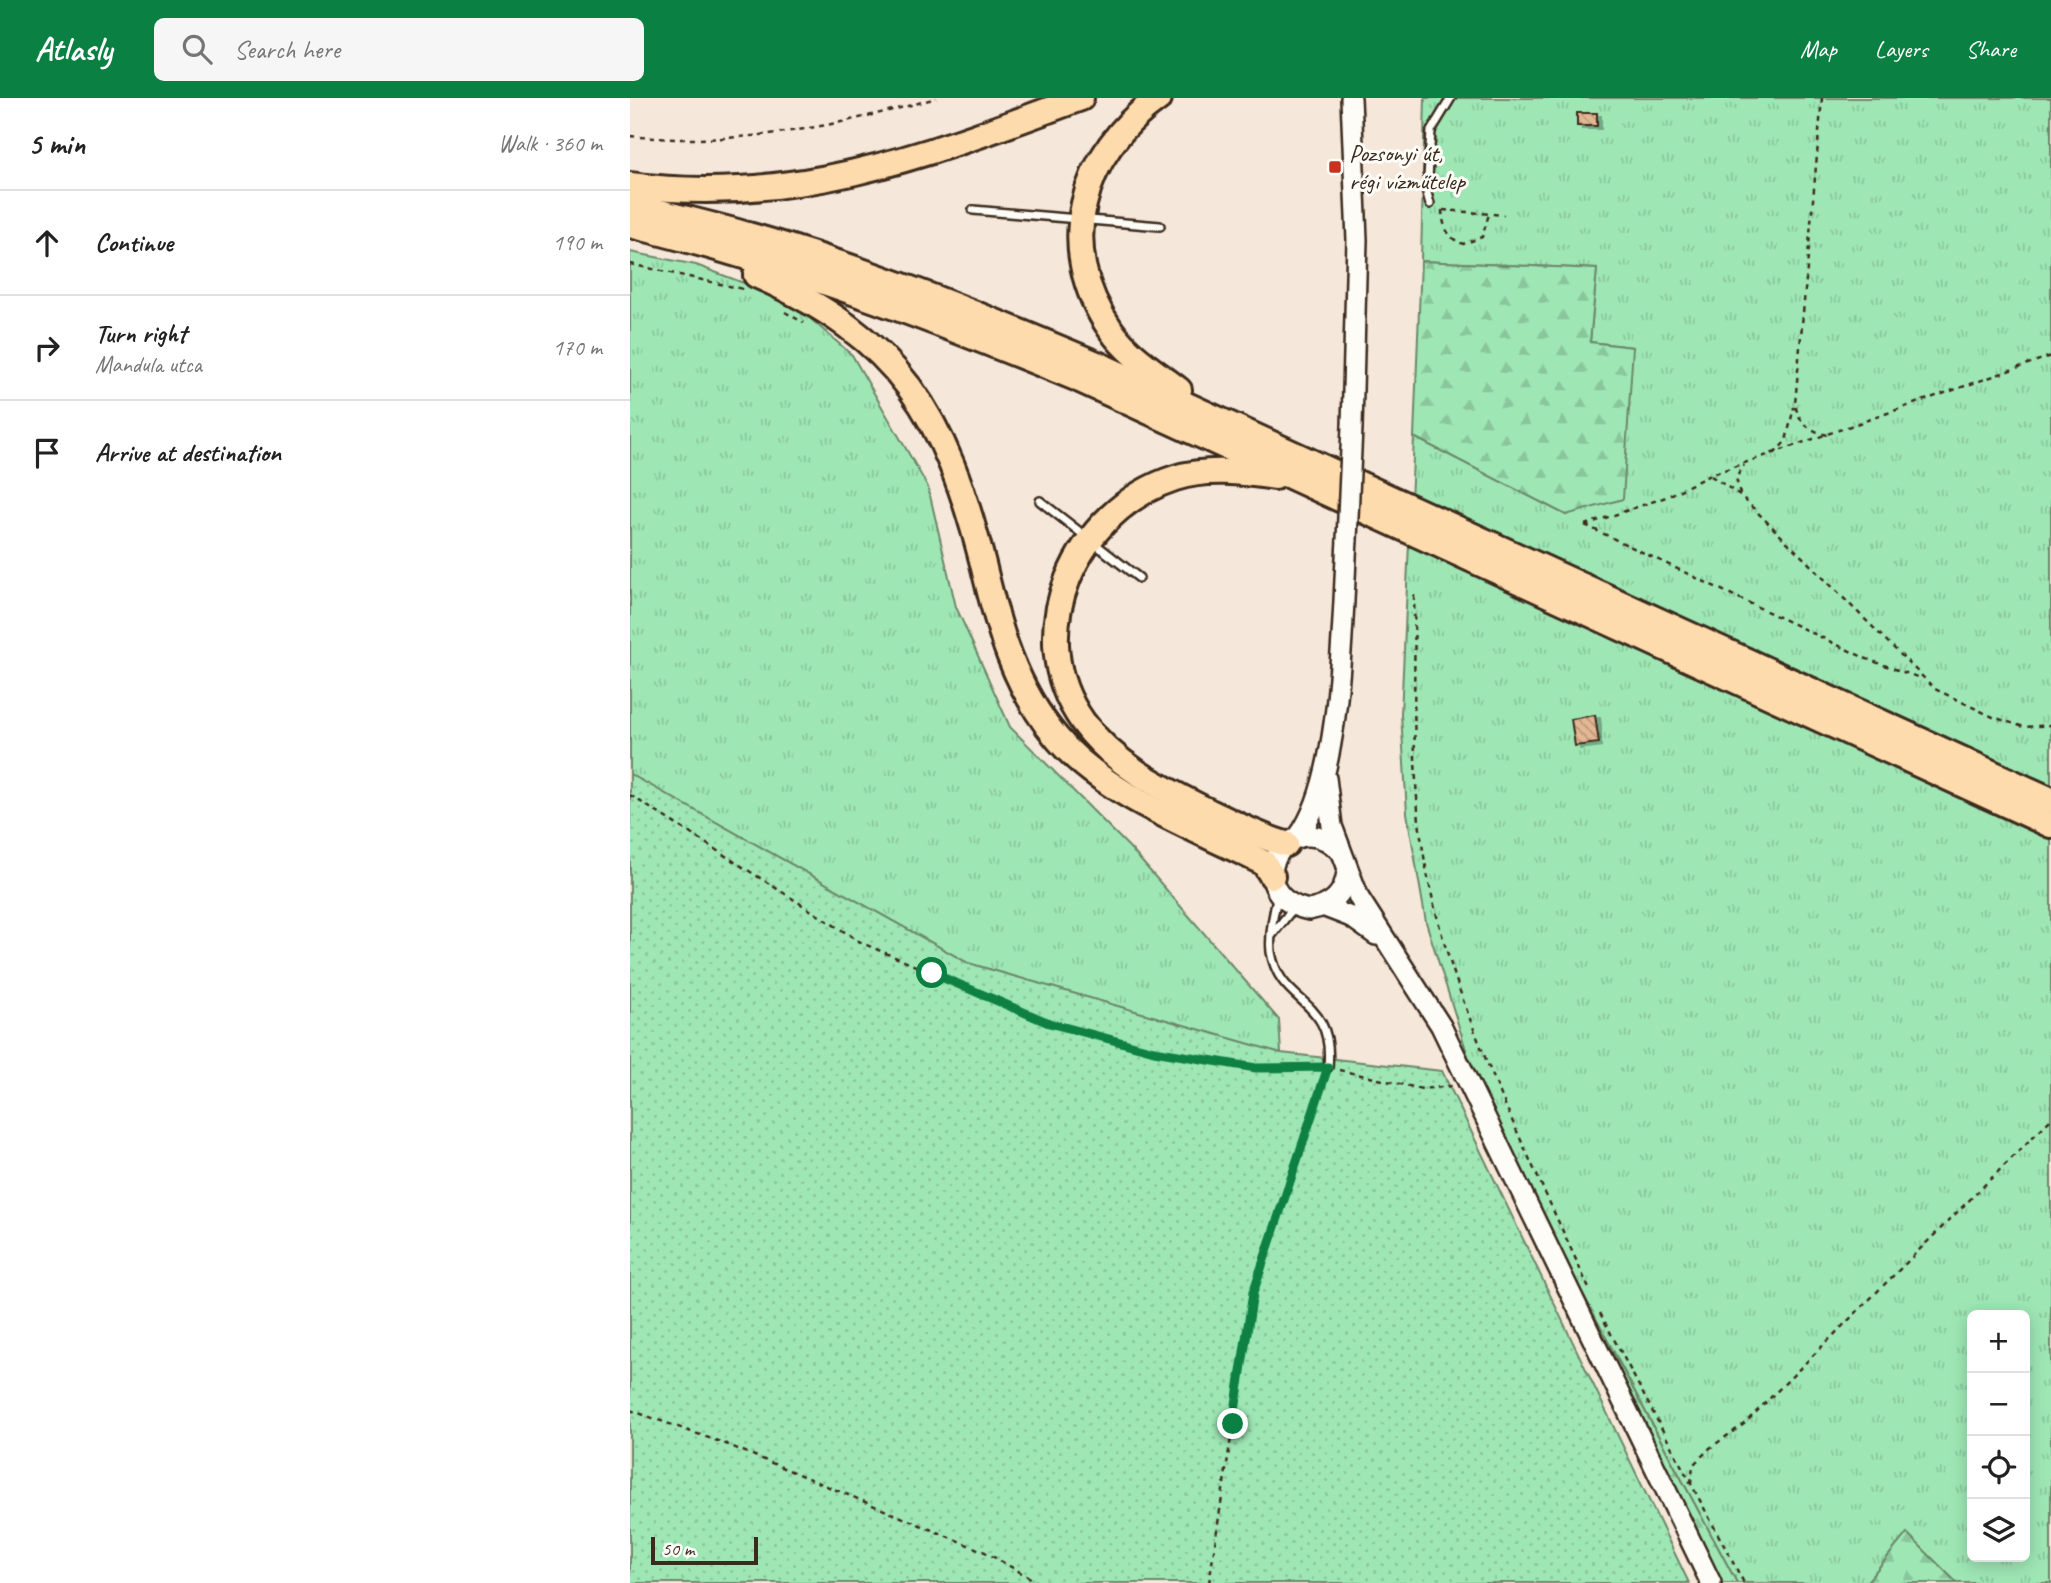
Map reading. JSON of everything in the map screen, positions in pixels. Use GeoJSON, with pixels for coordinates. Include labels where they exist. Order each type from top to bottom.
{"type":"FeatureCollection","features":[{"type":"Feature","properties":{"kind":"highway"},"geometry":{"type":"LineString","coordinates":[[630,185],[694,190],[754,188],[832,179],[957,144],[1081,98]]}},
{"type":"Feature","properties":{"kind":"highway"},"geometry":{"type":"LineString","coordinates":[[1159,98],[1135,115],[1115,136],[1090,180],[1080,219],[1080,253],[1087,283],[1113,332],[1130,352],[1210,414]]}},
{"type":"Feature","properties":{"kind":"highway"},"geometry":{"type":"LineString","coordinates":[[630,204],[749,235],[916,291],[1097,363],[2051,800]]}},
{"type":"Feature","properties":{"kind":"highway"},"geometry":{"type":"LineString","coordinates":[[630,225],[847,289],[944,324],[1078,379],[2051,825]]}},
{"type":"Feature","properties":{"kind":"highway"},"geometry":{"type":"LineString","coordinates":[[689,242],[800,294],[835,314],[874,347],[905,380],[930,418],[967,504],[1009,658],[1028,698],[1057,739],[1092,771],[1132,796],[1264,863],[1275,884]]}},
{"type":"Feature","properties":{"kind":"highway"},"geometry":{"type":"LineString","coordinates":[[1292,840],[1259,835],[1158,786],[1104,748],[1082,720],[1065,686],[1058,649],[1058,613],[1065,581],[1088,540],[1108,516],[1129,499],[1177,477],[1210,472],[1243,472],[1307,482]]}},
{"type":"Feature","properties":{"kind":"main road"},"geometry":{"type":"LineString","coordinates":[[1350,101],[1357,240],[1347,540],[1340,657],[1326,778],[1332,826],[1347,872],[1382,940],[1435,1015],[1711,1583]]}},
{"type":"Feature","properties":{"kind":"main road"},"geometry":{"type":"LineString","coordinates":[[1326,778],[1310,821],[1273,864],[1275,884],[1294,907],[1309,910],[1325,907],[1341,893],[1347,872]]}},
{"type":"Feature","properties":{"kind":"main road"},"geometry":{"type":"LineString","coordinates":[[1292,840],[1321,837],[1340,851]]}},
{"type":"Feature","properties":{"kind":"main road"},"geometry":{"type":"LineString","coordinates":[[1325,907],[1351,917],[1382,940]]}},
{"type":"Feature","properties":{"kind":"lane"},"geometry":{"type":"LineString","coordinates":[[1430,204],[1427,193],[1431,131],[1451,98]]}},
{"type":"Feature","properties":{"kind":"lane"},"geometry":{"type":"LineString","coordinates":[[973,210],[1160,226]]}},
{"type":"Feature","properties":{"kind":"lane"},"geometry":{"type":"LineString","coordinates":[[1040,501],[1139,578]]}},
{"type":"Feature","properties":{"kind":"lane"},"geometry":{"type":"LineString","coordinates":[[1275,884],[1271,952],[1285,982],[1322,1020],[1328,1034],[1328,1067]]}},
{"type":"Feature","properties":{"kind":"lane"},"geometry":{"type":"LineString","coordinates":[[1271,935],[1294,907]]}},
{"type":"Feature","properties":{"kind":"path"},"geometry":{"type":"LineString","coordinates":[[630,136],[675,141],[808,131],[936,98]]}},
{"type":"Feature","properties":{"kind":"path"},"geometry":{"type":"LineString","coordinates":[[1772,456],[1786,442],[1795,404],[1822,98]]}},
{"type":"Feature","properties":{"kind":"path"},"geometry":{"type":"LineString","coordinates":[[1430,204],[1443,209],[1504,215]]}},
{"type":"Feature","properties":{"kind":"path"},"geometry":{"type":"LineString","coordinates":[[1443,209],[1447,232],[1454,241],[1463,244],[1482,237],[1489,214]]}},
{"type":"Feature","properties":{"kind":"path"},"geometry":{"type":"LineString","coordinates":[[630,264],[744,289]]}},
{"type":"Feature","properties":{"kind":"path"},"geometry":{"type":"LineString","coordinates":[[780,310],[804,323]]}},
{"type":"Feature","properties":{"kind":"path"},"geometry":{"type":"LineString","coordinates":[[1922,678],[1867,659],[1586,525],[1666,497],[1710,475],[1831,436],[2051,356]]}},
{"type":"Feature","properties":{"kind":"path"},"geometry":{"type":"LineString","coordinates":[[1795,404],[1802,422],[1816,432],[1831,436]]}},
{"type":"Feature","properties":{"kind":"path"},"geometry":{"type":"LineString","coordinates":[[1740,495],[1736,478],[1744,466]]}},
{"type":"Feature","properties":{"kind":"path"},"geometry":{"type":"LineString","coordinates":[[1710,475],[1740,495],[1935,688],[1993,717],[2024,727],[2051,725]]}},
{"type":"Feature","properties":{"kind":"path"},"geometry":{"type":"LineString","coordinates":[[1414,595],[1422,848],[1435,911],[1469,1017],[1594,1302],[1744,1583]]}},
{"type":"Feature","properties":{"kind":"path"},"geometry":{"type":"LineString","coordinates":[[630,795],[862,943],[1049,1023],[1154,1051],[1256,1068],[1328,1067],[1434,1090],[1466,1080]]}},
{"type":"Feature","properties":{"kind":"path"},"geometry":{"type":"LineString","coordinates":[[1209,1583],[1253,1293],[1328,1067]]}},
{"type":"Feature","properties":{"kind":"path"},"geometry":{"type":"LineString","coordinates":[[1691,1483],[1693,1465],[1744,1424],[2051,1119]]}},
{"type":"Feature","properties":{"kind":"path"},"geometry":{"type":"LineString","coordinates":[[630,1410],[726,1444],[985,1552],[1039,1583]]}},
{"type":"Feature","properties":{"kind":"green space"},"geometry":{"type":"Polygon","coordinates":[[[1425,98],[2051,98],[2051,1583],[1957,1583],[1907,1534],[1866,1583],[1737,1583],[1560,1251],[1474,1075],[1426,922],[1407,813],[1401,714],[1414,437],[1566,515],[1633,347],[1590,342],[1597,269],[1421,261],[1425,98]]]}},
{"type":"Feature","properties":{"kind":"green space"},"geometry":{"type":"Polygon","coordinates":[[[630,252],[696,265],[789,300],[852,355],[928,487],[956,607],[1010,727],[1131,849],[1279,1020],[1281,1053],[968,963],[630,774],[630,252]]]}},
{"type":"Feature","properties":{"kind":"green space"},"geometry":{"type":"Polygon","coordinates":[[[1421,261],[1597,269],[1590,342],[1633,347],[1623,499],[1566,515],[1414,437],[1421,261]]]}},
{"type":"Feature","properties":{"kind":"green space"},"geometry":{"type":"Polygon","coordinates":[[[630,774],[968,963],[1281,1053],[1442,1071],[1689,1583],[630,1583],[630,774]]]}},
{"type":"Feature","properties":{"kind":"green space"},"geometry":{"type":"Polygon","coordinates":[[[1594,1316],[1737,1583],[1720,1583],[1593,1330],[1594,1316]]]}},
{"type":"Feature","properties":{"kind":"green space"},"geometry":{"type":"Polygon","coordinates":[[[1907,1533],[1957,1583],[1866,1583],[1907,1533]]]}},
{"type":"Feature","properties":{"kind":"building"},"geometry":{"type":"Polygon","coordinates":[[[1577,113],[1597,113],[1597,126],[1577,126],[1577,113]]]}},
{"type":"Feature","properties":{"kind":"building"},"geometry":{"type":"Polygon","coordinates":[[[1595,715],[1599,743],[1575,746],[1571,719],[1595,715]]]}},
{"type":"Feature","properties":{"kind":"place","name":"Pozsonyi út, régi vízműtelep"},"geometry":{"type":"Point","coordinates":[1335,167]}},
{"type":"Feature","properties":{"kind":"route"},"geometry":{"type":"LineString","coordinates":[[932,973],[1049,1023],[1154,1051],[1256,1068],[1328,1067],[1253,1293],[1233,1424]]}}]}
